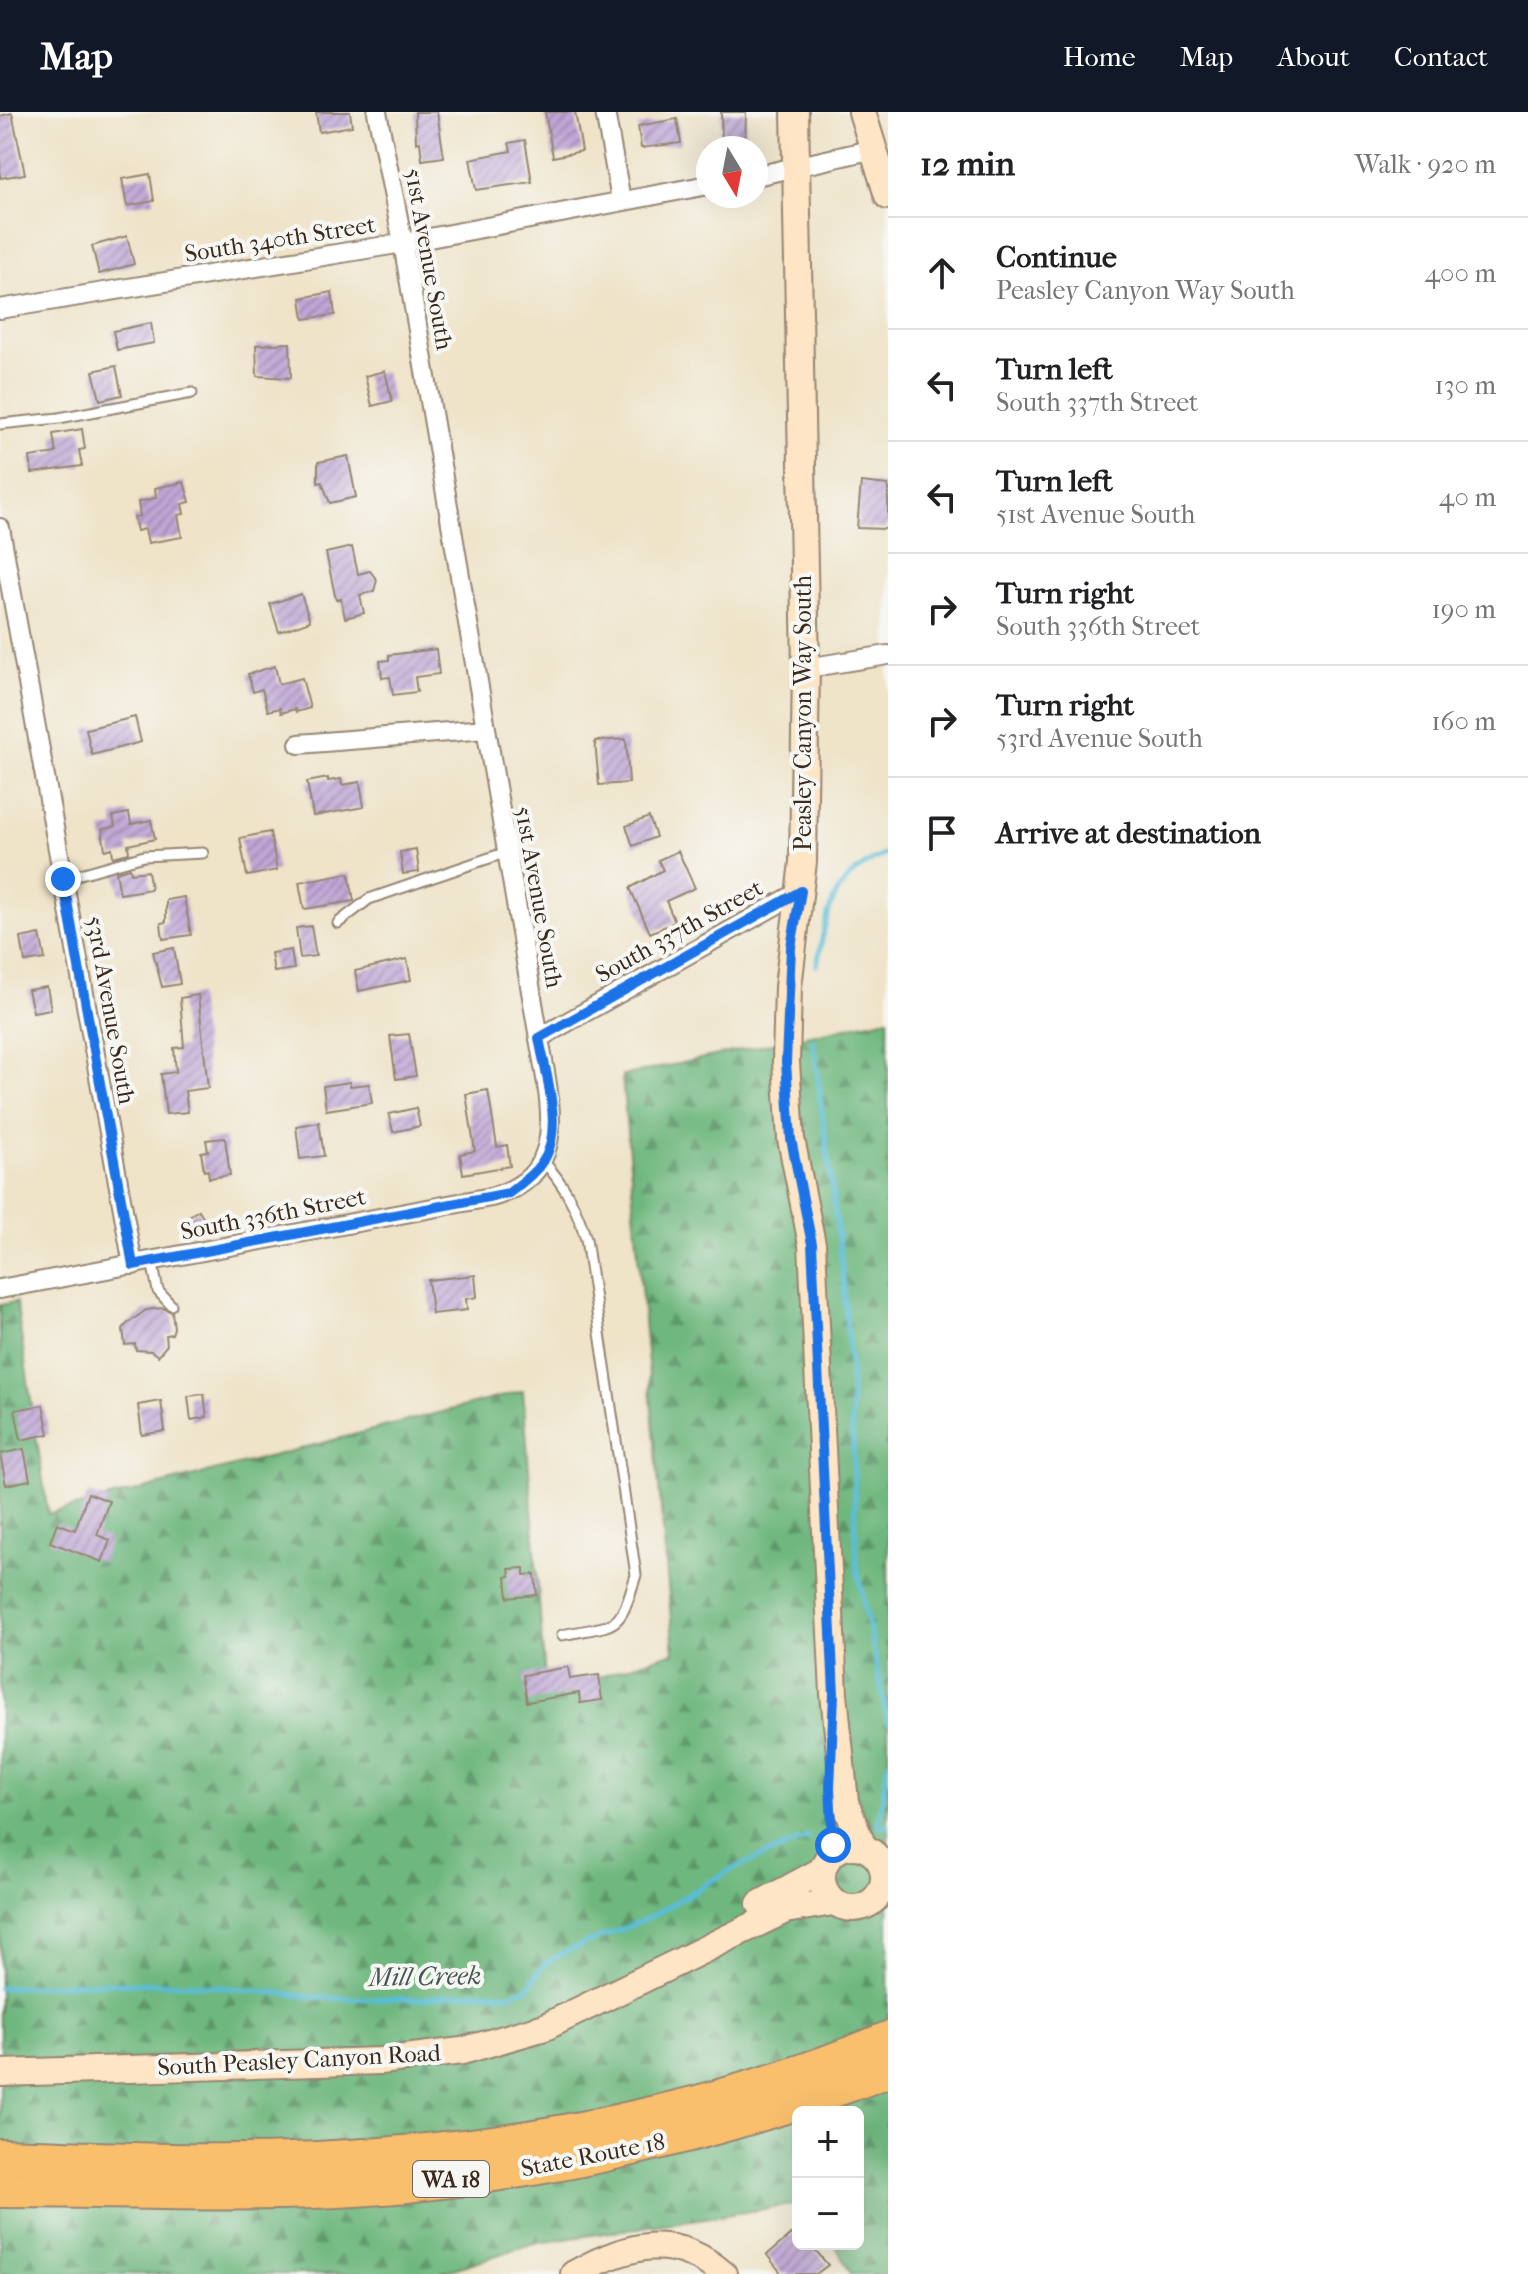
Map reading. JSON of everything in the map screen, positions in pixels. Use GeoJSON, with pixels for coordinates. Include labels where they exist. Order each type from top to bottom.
{"type":"FeatureCollection","features":[{"type":"Feature","properties":{"kind":"highway","name":"State Route 18"},"geometry":{"type":"LineString","coordinates":[[0,2156],[295,2160],[461,2146],[621,2121],[719,2097],[888,2039]]}},
{"type":"Feature","properties":{"kind":"highway","name":"State Route 18"},"geometry":{"type":"LineString","coordinates":[[0,2190],[304,2191],[407,2185],[492,2174],[686,2136],[827,2093],[888,2070]]}},
{"type":"Feature","properties":{"kind":"street","name":"51st Avenue South"},"geometry":{"type":"LineString","coordinates":[[377,112],[403,243],[539,1038],[551,1123],[543,1161]]}},
{"type":"Feature","properties":{"kind":"street"},"geometry":{"type":"LineString","coordinates":[[605,112],[621,200]]}},
{"type":"Feature","properties":{"kind":"street","name":"Peasley Canyon Way South"},"geometry":{"type":"LineString","coordinates":[[795,112],[806,668],[801,891],[789,974],[786,1062],[791,1139],[812,1244],[834,1694],[845,1802],[875,1855]]}},
{"type":"Feature","properties":{"kind":"street"},"geometry":{"type":"LineString","coordinates":[[862,112],[888,196]]}},
{"type":"Feature","properties":{"kind":"street"},"geometry":{"type":"LineString","coordinates":[[768,174],[874,149]]}},
{"type":"Feature","properties":{"kind":"street","name":"South 340th Street"},"geometry":{"type":"LineString","coordinates":[[0,309],[403,243],[696,187]]}},
{"type":"Feature","properties":{"kind":"street","name":"53rd Avenue South"},"geometry":{"type":"LineString","coordinates":[[0,528],[133,1265]]}},
{"type":"Feature","properties":{"kind":"street"},"geometry":{"type":"LineString","coordinates":[[806,668],[888,655]]}},
{"type":"Feature","properties":{"kind":"street"},"geometry":{"type":"LineString","coordinates":[[299,744],[486,729]]}},
{"type":"Feature","properties":{"kind":"street","name":"South 337th Street"},"geometry":{"type":"LineString","coordinates":[[539,1038],[801,891]]}},
{"type":"Feature","properties":{"kind":"street","name":"South 336th Street"},"geometry":{"type":"LineString","coordinates":[[0,1289],[509,1193],[543,1161]]}},
{"type":"Feature","properties":{"kind":"street","name":"Peasley Canyon Way South"},"geometry":{"type":"LineString","coordinates":[[827,1862],[834,1694]]}},
{"type":"Feature","properties":{"kind":"street"},"geometry":{"type":"LineString","coordinates":[[847,1846],[875,1855],[884,1876],[883,1896],[870,1904],[851,1909],[833,1902],[823,1888],[827,1862],[847,1846]]}},
{"type":"Feature","properties":{"kind":"street","name":"South Peasley Canyon Road"},"geometry":{"type":"LineString","coordinates":[[675,1963],[728,1924],[827,1862]]}},
{"type":"Feature","properties":{"kind":"street","name":"South Peasley Canyon Road"},"geometry":{"type":"LineString","coordinates":[[0,2073],[380,2061],[462,2051],[545,2027],[785,1910],[833,1902]]}},
{"type":"Feature","properties":{"kind":"street"},"geometry":{"type":"LineString","coordinates":[[574,2274],[613,2254],[661,2246],[702,2256],[723,2274]]}},
{"type":"Feature","properties":{"kind":"lane"},"geometry":{"type":"LineString","coordinates":[[0,424],[59,418],[192,393]]}},
{"type":"Feature","properties":{"kind":"lane"},"geometry":{"type":"LineString","coordinates":[[338,923],[369,899],[507,852]]}},
{"type":"Feature","properties":{"kind":"lane"},"geometry":{"type":"LineString","coordinates":[[63,879],[144,856],[203,853]]}},
{"type":"Feature","properties":{"kind":"lane"},"geometry":{"type":"LineString","coordinates":[[543,1161],[559,1179],[578,1212],[586,1239],[636,1575],[621,1619],[610,1625],[562,1635]]}},
{"type":"Feature","properties":{"kind":"lane"},"geometry":{"type":"LineString","coordinates":[[152,1261],[158,1291],[171,1305]]}},
{"type":"Feature","properties":{"kind":"green space"},"geometry":{"type":"Polygon","coordinates":[[[888,1018],[888,2274],[851,2274],[838,2250],[864,2250],[864,2106],[792,2106],[792,2205],[531,2244],[438,2274],[0,2274],[0,1305],[16,1302],[48,1514],[523,1391],[546,1694],[674,1652],[622,1076],[888,1018]]]}},
{"type":"Feature","properties":{"kind":"building"},"geometry":{"type":"Polygon","coordinates":[[[316,112],[350,112],[352,126],[319,132],[316,112]]]}},
{"type":"Feature","properties":{"kind":"building"},"geometry":{"type":"Polygon","coordinates":[[[415,112],[437,112],[444,157],[422,160],[420,142],[416,143],[415,112]]]}},
{"type":"Feature","properties":{"kind":"building"},"geometry":{"type":"Polygon","coordinates":[[[545,112],[575,112],[582,151],[553,157],[545,112]]]}},
{"type":"Feature","properties":{"kind":"building"},"geometry":{"type":"Polygon","coordinates":[[[721,112],[746,112],[745,136],[722,136],[721,112]]]}},
{"type":"Feature","properties":{"kind":"building"},"geometry":{"type":"Polygon","coordinates":[[[12,113],[25,174],[0,178],[0,116],[12,113]]]}},
{"type":"Feature","properties":{"kind":"building"},"geometry":{"type":"Polygon","coordinates":[[[677,119],[681,143],[641,148],[638,126],[677,119]]]}},
{"type":"Feature","properties":{"kind":"building"},"geometry":{"type":"Polygon","coordinates":[[[525,140],[532,182],[476,190],[470,159],[511,151],[509,143],[525,140]]]}},
{"type":"Feature","properties":{"kind":"building"},"geometry":{"type":"Polygon","coordinates":[[[150,174],[154,201],[127,206],[122,179],[150,174]]]}},
{"type":"Feature","properties":{"kind":"building"},"geometry":{"type":"Polygon","coordinates":[[[127,236],[134,264],[99,274],[92,246],[127,236]]]}},
{"type":"Feature","properties":{"kind":"building"},"geometry":{"type":"Polygon","coordinates":[[[332,292],[335,315],[304,319],[301,298],[332,292]]]}},
{"type":"Feature","properties":{"kind":"building"},"geometry":{"type":"Polygon","coordinates":[[[151,323],[154,343],[117,350],[113,331],[151,323]]]}},
{"type":"Feature","properties":{"kind":"building"},"geometry":{"type":"Polygon","coordinates":[[[290,343],[291,378],[257,376],[256,345],[290,343]]]}},
{"type":"Feature","properties":{"kind":"building"},"geometry":{"type":"Polygon","coordinates":[[[116,366],[122,395],[100,400],[93,371],[116,366]]]}},
{"type":"Feature","properties":{"kind":"building"},"geometry":{"type":"Polygon","coordinates":[[[385,371],[392,401],[372,406],[365,376],[385,371]]]}},
{"type":"Feature","properties":{"kind":"building"},"geometry":{"type":"Polygon","coordinates":[[[82,429],[85,449],[79,450],[82,466],[32,473],[30,457],[56,453],[53,434],[82,429]]]}},
{"type":"Feature","properties":{"kind":"building"},"geometry":{"type":"Polygon","coordinates":[[[348,456],[356,497],[330,503],[322,482],[318,483],[318,462],[348,456]]]}},
{"type":"Feature","properties":{"kind":"building"},"geometry":{"type":"Polygon","coordinates":[[[184,482],[190,502],[182,504],[184,514],[178,515],[182,537],[148,543],[145,529],[137,531],[134,517],[140,516],[138,502],[156,498],[155,488],[184,482]]]}},
{"type":"Feature","properties":{"kind":"building"},"geometry":{"type":"Polygon","coordinates":[[[861,482],[888,485],[888,527],[885,529],[857,528],[861,482]]]}},
{"type":"Feature","properties":{"kind":"building"},"geometry":{"type":"Polygon","coordinates":[[[352,547],[358,574],[370,571],[377,580],[374,591],[360,595],[364,613],[345,618],[341,599],[336,600],[326,553],[352,547]]]}},
{"type":"Feature","properties":{"kind":"building"},"geometry":{"type":"Polygon","coordinates":[[[301,594],[310,621],[279,632],[270,604],[301,594]]]}},
{"type":"Feature","properties":{"kind":"building"},"geometry":{"type":"Polygon","coordinates":[[[436,649],[439,674],[415,677],[417,692],[393,695],[390,677],[382,678],[380,661],[389,660],[389,655],[436,649]]]}},
{"type":"Feature","properties":{"kind":"building"},"geometry":{"type":"Polygon","coordinates":[[[275,666],[279,684],[302,678],[310,708],[296,712],[295,709],[281,713],[280,708],[268,711],[262,689],[253,692],[248,674],[275,666]]]}},
{"type":"Feature","properties":{"kind":"building"},"geometry":{"type":"Polygon","coordinates":[[[135,717],[141,742],[92,755],[86,729],[135,717]]]}},
{"type":"Feature","properties":{"kind":"building"},"geometry":{"type":"Polygon","coordinates":[[[626,739],[629,783],[599,785],[595,741],[626,739]]]}},
{"type":"Feature","properties":{"kind":"building"},"geometry":{"type":"Polygon","coordinates":[[[328,778],[328,781],[341,779],[342,785],[360,782],[364,807],[313,816],[307,782],[328,778]]]}},
{"type":"Feature","properties":{"kind":"building"},"geometry":{"type":"Polygon","coordinates":[[[129,813],[131,824],[151,820],[155,839],[128,845],[129,853],[113,857],[112,848],[105,850],[102,829],[115,827],[113,816],[129,813]]]}},
{"type":"Feature","properties":{"kind":"building"},"geometry":{"type":"Polygon","coordinates":[[[649,817],[656,837],[633,846],[626,826],[649,817]]]}},
{"type":"Feature","properties":{"kind":"building"},"geometry":{"type":"Polygon","coordinates":[[[270,832],[277,870],[247,876],[240,838],[270,832]]]}},
{"type":"Feature","properties":{"kind":"building"},"geometry":{"type":"Polygon","coordinates":[[[416,849],[419,872],[403,874],[400,852],[416,849]]]}},
{"type":"Feature","properties":{"kind":"building"},"geometry":{"type":"Polygon","coordinates":[[[678,851],[695,888],[666,901],[675,922],[650,933],[630,888],[663,870],[658,860],[678,851]]]}},
{"type":"Feature","properties":{"kind":"building"},"geometry":{"type":"Polygon","coordinates":[[[130,868],[131,873],[148,871],[151,889],[120,894],[116,872],[130,868]]]}},
{"type":"Feature","properties":{"kind":"building"},"geometry":{"type":"Polygon","coordinates":[[[349,873],[354,901],[304,909],[299,882],[349,873]]]}},
{"type":"Feature","properties":{"kind":"building"},"geometry":{"type":"Polygon","coordinates":[[[184,897],[191,935],[163,939],[161,923],[166,922],[166,900],[184,897]]]}},
{"type":"Feature","properties":{"kind":"building"},"geometry":{"type":"Polygon","coordinates":[[[311,926],[316,956],[300,958],[296,928],[311,926]]]}},
{"type":"Feature","properties":{"kind":"building"},"geometry":{"type":"Polygon","coordinates":[[[40,934],[45,959],[25,962],[21,938],[40,934]]]}},
{"type":"Feature","properties":{"kind":"building"},"geometry":{"type":"Polygon","coordinates":[[[174,948],[180,984],[162,987],[153,952],[174,948]]]}},
{"type":"Feature","properties":{"kind":"building"},"geometry":{"type":"Polygon","coordinates":[[[291,950],[294,969],[274,972],[271,953],[291,950]]]}},
{"type":"Feature","properties":{"kind":"building"},"geometry":{"type":"Polygon","coordinates":[[[407,959],[411,980],[359,991],[355,971],[407,959]]]}},
{"type":"Feature","properties":{"kind":"building"},"geometry":{"type":"Polygon","coordinates":[[[47,987],[51,1009],[33,1012],[28,990],[47,987]]]}},
{"type":"Feature","properties":{"kind":"building"},"geometry":{"type":"Polygon","coordinates":[[[198,995],[208,1088],[185,1091],[188,1112],[166,1114],[161,1074],[176,1072],[174,1048],[184,1047],[180,998],[198,995]]]}},
{"type":"Feature","properties":{"kind":"building"},"geometry":{"type":"Polygon","coordinates":[[[409,1034],[416,1076],[396,1079],[390,1036],[409,1034]]]}},
{"type":"Feature","properties":{"kind":"building"},"geometry":{"type":"Polygon","coordinates":[[[350,1082],[350,1086],[369,1084],[372,1103],[326,1110],[323,1086],[350,1082]]]}},
{"type":"Feature","properties":{"kind":"building"},"geometry":{"type":"Polygon","coordinates":[[[488,1090],[497,1147],[507,1145],[510,1166],[463,1174],[460,1154],[475,1151],[466,1094],[488,1090]]]}},
{"type":"Feature","properties":{"kind":"building"},"geometry":{"type":"Polygon","coordinates":[[[416,1108],[420,1126],[393,1132],[389,1114],[416,1108]]]}},
{"type":"Feature","properties":{"kind":"building"},"geometry":{"type":"Polygon","coordinates":[[[319,1122],[324,1156],[300,1159],[296,1126],[319,1122]]]}},
{"type":"Feature","properties":{"kind":"building"},"geometry":{"type":"Polygon","coordinates":[[[225,1138],[230,1175],[209,1178],[208,1170],[204,1171],[201,1152],[208,1151],[206,1140],[225,1138]]]}},
{"type":"Feature","properties":{"kind":"building"},"geometry":{"type":"Polygon","coordinates":[[[199,1210],[207,1224],[190,1234],[182,1220],[199,1210]]]}},
{"type":"Feature","properties":{"kind":"building"},"geometry":{"type":"Polygon","coordinates":[[[475,1275],[477,1297],[466,1299],[467,1310],[432,1314],[428,1280],[475,1275]]]}},
{"type":"Feature","properties":{"kind":"building"},"geometry":{"type":"Polygon","coordinates":[[[163,1308],[172,1312],[174,1328],[172,1334],[166,1335],[167,1345],[158,1356],[151,1351],[136,1350],[135,1344],[125,1345],[123,1329],[127,1324],[146,1310],[163,1308]]]}},
{"type":"Feature","properties":{"kind":"building"},"geometry":{"type":"Polygon","coordinates":[[[204,1394],[207,1417],[191,1420],[188,1396],[204,1394]]]}},
{"type":"Feature","properties":{"kind":"building"},"geometry":{"type":"Polygon","coordinates":[[[161,1401],[165,1431],[142,1435],[138,1405],[161,1401]]]}},
{"type":"Feature","properties":{"kind":"building"},"geometry":{"type":"Polygon","coordinates":[[[43,1405],[49,1434],[21,1440],[15,1410],[43,1405]]]}},
{"type":"Feature","properties":{"kind":"building"},"geometry":{"type":"Polygon","coordinates":[[[24,1449],[30,1480],[6,1485],[0,1454],[24,1449]]]}},
{"type":"Feature","properties":{"kind":"building"},"geometry":{"type":"Polygon","coordinates":[[[88,1493],[109,1501],[97,1535],[110,1540],[102,1562],[50,1542],[57,1523],[75,1530],[88,1493]]]}},
{"type":"Feature","properties":{"kind":"building"},"geometry":{"type":"Polygon","coordinates":[[[524,1568],[524,1575],[535,1574],[537,1595],[508,1598],[506,1577],[510,1576],[509,1569],[524,1568]]]}},
{"type":"Feature","properties":{"kind":"building"},"geometry":{"type":"Polygon","coordinates":[[[568,1667],[570,1679],[599,1675],[602,1700],[580,1703],[579,1693],[527,1702],[523,1675],[568,1667]]]}},
{"type":"Feature","properties":{"kind":"building"},"geometry":{"type":"Polygon","coordinates":[[[792,2234],[792,2250],[815,2250],[828,2265],[816,2274],[782,2274],[767,2255],[792,2234]]]}},
{"type":"Feature","properties":{"kind":"waterway"},"geometry":{"type":"LineString","coordinates":[[817,965],[829,911],[843,884],[869,862],[888,853]]}},
{"type":"Feature","properties":{"kind":"waterway"},"geometry":{"type":"LineString","coordinates":[[813,1040],[842,1265],[850,1365],[857,1568],[888,1722]]}},
{"type":"Feature","properties":{"kind":"waterway"},"geometry":{"type":"LineString","coordinates":[[888,1763],[878,1826],[888,1826]]}},
{"type":"Feature","properties":{"kind":"waterway","name":"Mill Creek"},"geometry":{"type":"LineString","coordinates":[[0,1988],[90,1983],[192,1984],[322,1998],[422,1999],[477,1992],[510,1994],[528,1988],[544,1964],[569,1950],[645,1920],[732,1869],[809,1837]]}},
{"type":"Feature","properties":{"kind":"route"},"geometry":{"type":"LineString","coordinates":[[63,879],[133,1265],[509,1193],[543,1161],[550,1144],[550,1106],[539,1038],[801,891],[791,947],[785,1012],[786,1062],[791,1139],[812,1244],[834,1694],[830,1788],[833,1845]]}}]}
